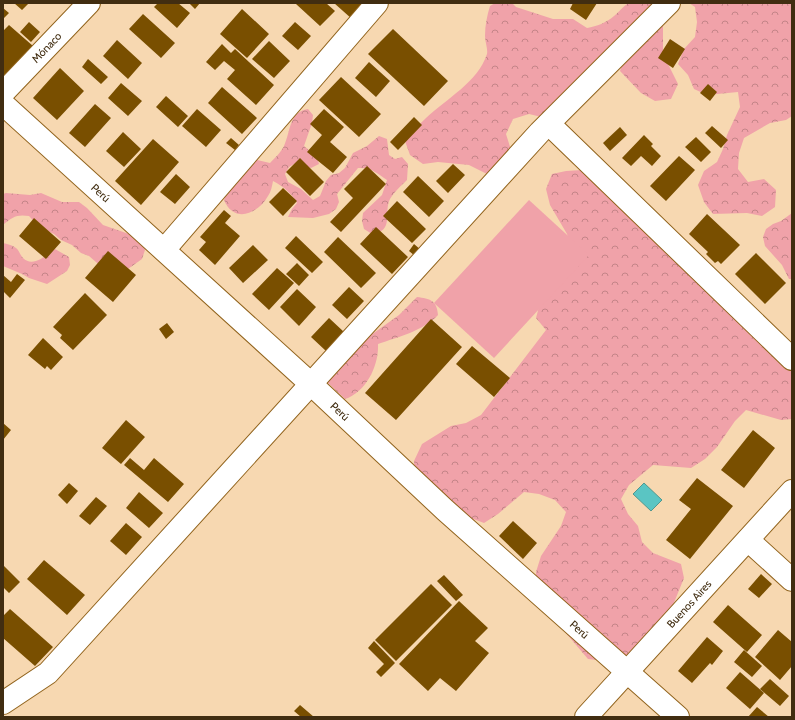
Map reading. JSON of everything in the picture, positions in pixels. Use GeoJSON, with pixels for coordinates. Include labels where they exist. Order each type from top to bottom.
{"type":"FeatureCollection","features":[{"type":"Feature","properties":{"kind":"street","name":"Mónaco"},"geometry":{"type":"LineString","coordinates":[[3,93],[89,3]]}},
{"type":"Feature","properties":{"kind":"street"},"geometry":{"type":"LineString","coordinates":[[164,250],[377,3]]}},
{"type":"Feature","properties":{"kind":"street"},"geometry":{"type":"LineString","coordinates":[[3,703],[48,673],[540,132],[550,124],[669,3]]}},
{"type":"Feature","properties":{"kind":"street","name":"Perú"},"geometry":{"type":"LineString","coordinates":[[3,104],[311,384],[445,510],[678,717]]}},
{"type":"Feature","properties":{"kind":"street"},"geometry":{"type":"LineString","coordinates":[[550,124],[792,359]]}},
{"type":"Feature","properties":{"kind":"street","name":"Buenos Aires"},"geometry":{"type":"LineString","coordinates":[[586,717],[792,491]]}},
{"type":"Feature","properties":{"kind":"street"},"geometry":{"type":"LineString","coordinates":[[748,540],[792,580]]}},
{"type":"Feature","properties":{"kind":"green space"},"geometry":{"type":"Polygon","coordinates":[[[495,3],[512,3],[516,7],[553,19],[573,19],[587,28],[608,21],[629,3],[675,3],[663,21],[663,54],[678,84],[671,99],[655,101],[641,93],[620,71],[625,56],[558,121],[529,114],[513,119],[506,134],[511,150],[495,178],[469,165],[438,162],[423,164],[410,155],[405,141],[423,121],[469,82],[483,64],[487,54],[485,28],[487,17],[490,6],[495,3]]]}},
{"type":"Feature","properties":{"kind":"green space"},"geometry":{"type":"Polygon","coordinates":[[[689,3],[792,3],[792,116],[786,120],[770,123],[744,138],[739,153],[738,169],[748,182],[764,179],[776,190],[775,207],[762,216],[747,213],[713,214],[704,202],[698,185],[704,171],[717,162],[740,107],[738,92],[707,95],[694,89],[688,75],[678,64],[684,49],[695,37],[697,22],[695,7],[689,3]]]}},
{"type":"Feature","properties":{"kind":"green space"},"geometry":{"type":"Polygon","coordinates":[[[308,109],[313,115],[312,123],[304,146],[317,157],[319,164],[311,168],[296,163],[289,167],[285,174],[288,182],[301,189],[313,200],[320,196],[326,181],[331,175],[339,173],[345,168],[353,153],[367,146],[379,136],[387,139],[389,155],[395,159],[402,157],[408,164],[407,180],[396,191],[388,204],[387,221],[384,229],[372,234],[364,229],[362,221],[363,213],[382,195],[387,180],[367,168],[358,168],[337,194],[339,202],[336,209],[329,214],[313,218],[288,217],[297,203],[286,190],[273,181],[271,191],[264,202],[252,212],[240,214],[234,212],[228,207],[224,200],[232,177],[248,158],[270,163],[280,153],[284,146],[294,118],[297,114],[308,109]]]}},
{"type":"Feature","properties":{"kind":"green space"},"geometry":{"type":"Polygon","coordinates":[[[582,170],[630,186],[641,199],[792,348],[792,419],[781,420],[746,410],[735,421],[717,447],[705,459],[691,468],[653,465],[629,485],[621,499],[628,514],[638,526],[642,542],[653,553],[681,564],[684,578],[656,647],[605,661],[588,659],[542,605],[536,590],[536,572],[541,556],[561,526],[566,512],[555,500],[539,494],[524,492],[498,514],[484,523],[468,517],[415,477],[414,461],[422,444],[451,426],[466,423],[481,415],[546,330],[536,318],[540,303],[572,249],[567,234],[550,205],[546,189],[552,174],[582,170]]]}},
{"type":"Feature","properties":{"kind":"green space"},"geometry":{"type":"Polygon","coordinates":[[[41,193],[62,202],[79,202],[87,208],[103,225],[129,234],[143,242],[145,250],[142,259],[128,269],[104,269],[89,256],[81,253],[72,245],[39,227],[29,216],[21,215],[15,217],[3,225],[3,194],[30,195],[41,193]]]}},
{"type":"Feature","properties":{"kind":"green space"},"geometry":{"type":"Polygon","coordinates":[[[529,200],[589,255],[494,358],[434,303],[529,200]]]}},
{"type":"Feature","properties":{"kind":"green space"},"geometry":{"type":"Polygon","coordinates":[[[792,213],[792,279],[789,279],[782,265],[765,246],[763,237],[766,229],[792,213]]]}},
{"type":"Feature","properties":{"kind":"green space"},"geometry":{"type":"Polygon","coordinates":[[[3,243],[14,247],[23,258],[31,262],[40,260],[55,249],[69,257],[70,265],[67,271],[47,284],[29,278],[3,266],[3,243]]]}},
{"type":"Feature","properties":{"kind":"green space"},"geometry":{"type":"Polygon","coordinates":[[[417,297],[432,301],[436,306],[438,315],[432,321],[418,329],[378,344],[376,361],[370,377],[359,391],[345,399],[326,381],[357,345],[399,315],[417,297]]]}},
{"type":"Feature","properties":{"kind":"water"},"geometry":{"type":"Polygon","coordinates":[[[644,483],[662,500],[651,511],[633,494],[644,483]]]}},
{"type":"Feature","properties":{"kind":"building"},"geometry":{"type":"Polygon","coordinates":[[[14,3],[29,3],[22,10],[14,3]]]}},
{"type":"Feature","properties":{"kind":"building"},"geometry":{"type":"Polygon","coordinates":[[[158,3],[178,3],[190,13],[177,28],[154,7],[158,3]]]}},
{"type":"Feature","properties":{"kind":"building"},"geometry":{"type":"Polygon","coordinates":[[[189,3],[200,3],[195,9],[189,3]]]}},
{"type":"Feature","properties":{"kind":"building"},"geometry":{"type":"Polygon","coordinates":[[[326,3],[335,11],[320,26],[296,4],[326,3]]]}},
{"type":"Feature","properties":{"kind":"building"},"geometry":{"type":"Polygon","coordinates":[[[334,3],[367,3],[352,19],[334,3]]]}},
{"type":"Feature","properties":{"kind":"building"},"geometry":{"type":"Polygon","coordinates":[[[573,3],[597,3],[586,20],[570,9],[573,3]]]}},
{"type":"Feature","properties":{"kind":"building"},"geometry":{"type":"Polygon","coordinates":[[[3,8],[9,13],[3,19],[3,8]]]}},
{"type":"Feature","properties":{"kind":"building"},"geometry":{"type":"Polygon","coordinates":[[[242,9],[269,34],[247,58],[220,34],[242,9]]]}},
{"type":"Feature","properties":{"kind":"building"},"geometry":{"type":"Polygon","coordinates":[[[143,14],[175,43],[161,58],[129,29],[143,14]]]}},
{"type":"Feature","properties":{"kind":"building"},"geometry":{"type":"Polygon","coordinates":[[[29,22],[40,32],[31,42],[20,32],[29,22]]]}},
{"type":"Feature","properties":{"kind":"building"},"geometry":{"type":"Polygon","coordinates":[[[295,22],[311,36],[298,50],[282,36],[295,22]]]}},
{"type":"Feature","properties":{"kind":"building"},"geometry":{"type":"Polygon","coordinates":[[[9,25],[33,46],[3,79],[3,31],[9,25]]]}},
{"type":"Feature","properties":{"kind":"building"},"geometry":{"type":"Polygon","coordinates":[[[393,29],[448,81],[424,106],[368,54],[393,29]]]}},
{"type":"Feature","properties":{"kind":"building"},"geometry":{"type":"Polygon","coordinates":[[[670,39],[685,49],[673,68],[658,58],[670,39]]]}},
{"type":"Feature","properties":{"kind":"building"},"geometry":{"type":"Polygon","coordinates":[[[117,40],[142,63],[128,79],[103,56],[117,40]]]}},
{"type":"Feature","properties":{"kind":"building"},"geometry":{"type":"Polygon","coordinates":[[[269,41],[290,61],[274,78],[252,59],[269,41]]]}},
{"type":"Feature","properties":{"kind":"building"},"geometry":{"type":"Polygon","coordinates":[[[222,44],[231,53],[235,49],[274,85],[256,105],[227,79],[235,70],[224,61],[215,70],[206,62],[222,44]]]}},
{"type":"Feature","properties":{"kind":"building"},"geometry":{"type":"Polygon","coordinates":[[[88,59],[108,77],[101,84],[82,67],[88,59]]]}},
{"type":"Feature","properties":{"kind":"building"},"geometry":{"type":"Polygon","coordinates":[[[369,62],[390,81],[376,97],[355,78],[369,62]]]}},
{"type":"Feature","properties":{"kind":"building"},"geometry":{"type":"Polygon","coordinates":[[[60,68],[84,91],[57,120],[33,98],[60,68]]]}},
{"type":"Feature","properties":{"kind":"building"},"geometry":{"type":"Polygon","coordinates":[[[341,77],[381,114],[359,137],[319,100],[341,77]]]}},
{"type":"Feature","properties":{"kind":"building"},"geometry":{"type":"Polygon","coordinates":[[[121,83],[142,101],[128,116],[108,98],[121,83]]]}},
{"type":"Feature","properties":{"kind":"building"},"geometry":{"type":"Polygon","coordinates":[[[708,84],[717,92],[710,101],[700,93],[708,84]]]}},
{"type":"Feature","properties":{"kind":"building"},"geometry":{"type":"Polygon","coordinates":[[[222,87],[257,118],[242,134],[208,103],[222,87]]]}},
{"type":"Feature","properties":{"kind":"building"},"geometry":{"type":"Polygon","coordinates":[[[166,96],[188,116],[178,127],[156,107],[166,96]]]}},
{"type":"Feature","properties":{"kind":"building"},"geometry":{"type":"Polygon","coordinates":[[[95,104],[111,118],[85,147],[69,133],[95,104]]]}},
{"type":"Feature","properties":{"kind":"building"},"geometry":{"type":"Polygon","coordinates":[[[197,109],[221,130],[206,147],[182,126],[197,109]]]}},
{"type":"Feature","properties":{"kind":"building"},"geometry":{"type":"Polygon","coordinates":[[[324,109],[344,127],[330,142],[347,157],[333,173],[307,152],[322,135],[310,124],[324,109]]]}},
{"type":"Feature","properties":{"kind":"building"},"geometry":{"type":"Polygon","coordinates":[[[414,117],[422,125],[398,150],[390,142],[414,117]]]}},
{"type":"Feature","properties":{"kind":"building"},"geometry":{"type":"Polygon","coordinates":[[[712,126],[728,140],[721,148],[705,133],[712,126]]]}},
{"type":"Feature","properties":{"kind":"building"},"geometry":{"type":"Polygon","coordinates":[[[620,127],[627,135],[610,151],[603,143],[620,127]]]}},
{"type":"Feature","properties":{"kind":"building"},"geometry":{"type":"Polygon","coordinates":[[[123,132],[141,149],[124,167],[106,151],[123,132]]]}},
{"type":"Feature","properties":{"kind":"building"},"geometry":{"type":"Polygon","coordinates":[[[644,135],[653,144],[651,146],[661,156],[652,166],[641,156],[631,166],[622,158],[644,135]]]}},
{"type":"Feature","properties":{"kind":"building"},"geometry":{"type":"Polygon","coordinates":[[[696,137],[711,152],[701,162],[685,147],[696,137]]]}},
{"type":"Feature","properties":{"kind":"building"},"geometry":{"type":"Polygon","coordinates":[[[231,138],[239,145],[235,150],[226,143],[231,138]]]}},
{"type":"Feature","properties":{"kind":"building"},"geometry":{"type":"Polygon","coordinates":[[[153,139],[179,162],[141,205],[115,181],[153,139]]]}},
{"type":"Feature","properties":{"kind":"building"},"geometry":{"type":"Polygon","coordinates":[[[679,156],[695,170],[666,201],[650,186],[679,156]]]}},
{"type":"Feature","properties":{"kind":"building"},"geometry":{"type":"Polygon","coordinates":[[[300,158],[324,182],[310,196],[286,172],[300,158]]]}},
{"type":"Feature","properties":{"kind":"building"},"geometry":{"type":"Polygon","coordinates":[[[453,164],[465,175],[448,193],[436,181],[453,164]]]}},
{"type":"Feature","properties":{"kind":"building"},"geometry":{"type":"Polygon","coordinates":[[[367,166],[386,184],[341,232],[330,222],[353,198],[344,189],[367,166]]]}},
{"type":"Feature","properties":{"kind":"building"},"geometry":{"type":"Polygon","coordinates":[[[176,174],[190,187],[175,204],[160,192],[176,174]]]}},
{"type":"Feature","properties":{"kind":"building"},"geometry":{"type":"Polygon","coordinates":[[[418,176],[444,201],[429,217],[403,192],[418,176]]]}},
{"type":"Feature","properties":{"kind":"building"},"geometry":{"type":"Polygon","coordinates":[[[283,188],[297,201],[283,216],[269,202],[283,188]]]}},
{"type":"Feature","properties":{"kind":"building"},"geometry":{"type":"Polygon","coordinates":[[[397,201],[426,229],[412,243],[383,216],[397,201]]]}},
{"type":"Feature","properties":{"kind":"building"},"geometry":{"type":"Polygon","coordinates":[[[224,210],[231,216],[225,223],[240,236],[215,265],[199,250],[206,242],[200,237],[224,210]]]}},
{"type":"Feature","properties":{"kind":"building"},"geometry":{"type":"Polygon","coordinates":[[[707,214],[740,245],[721,264],[718,261],[715,263],[706,254],[708,252],[689,234],[707,214]]]}},
{"type":"Feature","properties":{"kind":"building"},"geometry":{"type":"Polygon","coordinates":[[[34,218],[61,242],[46,259],[19,236],[34,218]]]}},
{"type":"Feature","properties":{"kind":"building"},"geometry":{"type":"Polygon","coordinates":[[[376,227],[408,257],[392,274],[360,244],[376,227]]]}},
{"type":"Feature","properties":{"kind":"building"},"geometry":{"type":"Polygon","coordinates":[[[296,236],[323,262],[312,273],[285,248],[296,236]]]}},
{"type":"Feature","properties":{"kind":"building"},"geometry":{"type":"Polygon","coordinates":[[[338,237],[376,273],[361,288],[324,252],[338,237]]]}},
{"type":"Feature","properties":{"kind":"building"},"geometry":{"type":"Polygon","coordinates":[[[414,244],[421,250],[415,256],[409,251],[414,244]]]}},
{"type":"Feature","properties":{"kind":"building"},"geometry":{"type":"Polygon","coordinates":[[[253,245],[268,260],[243,283],[229,268],[253,245]]]}},
{"type":"Feature","properties":{"kind":"building"},"geometry":{"type":"Polygon","coordinates":[[[108,251],[136,275],[113,302],[85,278],[108,251]]]}},
{"type":"Feature","properties":{"kind":"building"},"geometry":{"type":"Polygon","coordinates":[[[756,253],[786,283],[765,304],[735,274],[756,253]]]}},
{"type":"Feature","properties":{"kind":"building"},"geometry":{"type":"Polygon","coordinates":[[[297,263],[309,275],[299,286],[286,274],[297,263]]]}},
{"type":"Feature","properties":{"kind":"building"},"geometry":{"type":"Polygon","coordinates":[[[277,268],[294,283],[269,310],[252,294],[277,268]]]}},
{"type":"Feature","properties":{"kind":"building"},"geometry":{"type":"Polygon","coordinates":[[[17,274],[25,280],[10,298],[3,291],[3,275],[11,282],[17,274]]]}},
{"type":"Feature","properties":{"kind":"building"},"geometry":{"type":"Polygon","coordinates":[[[349,287],[364,301],[347,319],[332,305],[349,287]]]}},
{"type":"Feature","properties":{"kind":"building"},"geometry":{"type":"Polygon","coordinates":[[[297,289],[316,307],[299,326],[280,307],[297,289]]]}},
{"type":"Feature","properties":{"kind":"building"},"geometry":{"type":"Polygon","coordinates":[[[85,293],[107,315],[73,350],[60,338],[62,335],[53,327],[85,293]]]}},
{"type":"Feature","properties":{"kind":"building"},"geometry":{"type":"Polygon","coordinates":[[[329,318],[344,332],[326,351],[311,337],[329,318]]]}},
{"type":"Feature","properties":{"kind":"building"},"geometry":{"type":"Polygon","coordinates":[[[431,319],[462,347],[396,420],[365,393],[431,319]]]}},
{"type":"Feature","properties":{"kind":"building"},"geometry":{"type":"Polygon","coordinates":[[[167,323],[174,332],[166,339],[159,329],[167,323]]]}},
{"type":"Feature","properties":{"kind":"building"},"geometry":{"type":"Polygon","coordinates":[[[43,338],[63,357],[51,370],[47,366],[45,369],[28,355],[43,338]]]}},
{"type":"Feature","properties":{"kind":"building"},"geometry":{"type":"Polygon","coordinates":[[[472,346],[510,378],[494,397],[456,364],[472,346]]]}},
{"type":"Feature","properties":{"kind":"building"},"geometry":{"type":"Polygon","coordinates":[[[126,420],[145,437],[121,464],[102,448],[126,420]]]}},
{"type":"Feature","properties":{"kind":"building"},"geometry":{"type":"Polygon","coordinates":[[[3,423],[11,430],[3,440],[3,423]]]}},
{"type":"Feature","properties":{"kind":"building"},"geometry":{"type":"Polygon","coordinates":[[[753,430],[775,448],[744,488],[721,470],[753,430]]]}},
{"type":"Feature","properties":{"kind":"building"},"geometry":{"type":"Polygon","coordinates":[[[130,458],[144,470],[154,458],[184,484],[168,502],[124,465],[130,458]]]}},
{"type":"Feature","properties":{"kind":"building"},"geometry":{"type":"Polygon","coordinates":[[[697,478],[733,506],[690,559],[666,540],[691,509],[679,500],[697,478]]]}},
{"type":"Feature","properties":{"kind":"building"},"geometry":{"type":"Polygon","coordinates":[[[69,483],[78,491],[67,504],[58,495],[69,483]]]}},
{"type":"Feature","properties":{"kind":"building"},"geometry":{"type":"Polygon","coordinates":[[[139,492],[163,513],[149,528],[126,508],[139,492]]]}},
{"type":"Feature","properties":{"kind":"building"},"geometry":{"type":"Polygon","coordinates":[[[96,497],[107,506],[90,525],[79,516],[96,497]]]}},
{"type":"Feature","properties":{"kind":"building"},"geometry":{"type":"Polygon","coordinates":[[[513,521],[537,543],[523,559],[499,536],[513,521]]]}},
{"type":"Feature","properties":{"kind":"building"},"geometry":{"type":"Polygon","coordinates":[[[126,523],[142,537],[126,555],[110,541],[126,523]]]}},
{"type":"Feature","properties":{"kind":"building"},"geometry":{"type":"Polygon","coordinates":[[[44,560],[85,595],[67,615],[27,579],[44,560]]]}},
{"type":"Feature","properties":{"kind":"building"},"geometry":{"type":"Polygon","coordinates":[[[3,565],[20,582],[9,593],[3,587],[3,565]]]}},
{"type":"Feature","properties":{"kind":"building"},"geometry":{"type":"Polygon","coordinates":[[[761,574],[772,584],[759,598],[748,589],[761,574]]]}},
{"type":"Feature","properties":{"kind":"building"},"geometry":{"type":"Polygon","coordinates":[[[444,575],[463,595],[456,601],[437,581],[444,575]]]}},
{"type":"Feature","properties":{"kind":"building"},"geometry":{"type":"Polygon","coordinates":[[[431,584],[452,605],[396,661],[375,640],[431,584]]]}},
{"type":"Feature","properties":{"kind":"building"},"geometry":{"type":"Polygon","coordinates":[[[459,601],[488,628],[475,641],[489,653],[456,691],[440,678],[428,691],[399,664],[459,601]]]}},
{"type":"Feature","properties":{"kind":"building"},"geometry":{"type":"Polygon","coordinates":[[[728,605],[762,635],[747,652],[713,622],[728,605]]]}},
{"type":"Feature","properties":{"kind":"building"},"geometry":{"type":"Polygon","coordinates":[[[10,609],[53,647],[35,666],[3,638],[3,616],[10,609]]]}},
{"type":"Feature","properties":{"kind":"building"},"geometry":{"type":"Polygon","coordinates":[[[778,630],[792,642],[792,666],[780,680],[755,657],[778,630]]]}},
{"type":"Feature","properties":{"kind":"building"},"geometry":{"type":"Polygon","coordinates":[[[707,637],[723,651],[712,665],[710,663],[692,683],[678,671],[707,637]]]}},
{"type":"Feature","properties":{"kind":"building"},"geometry":{"type":"Polygon","coordinates":[[[374,641],[395,663],[381,677],[376,672],[384,664],[368,648],[374,641]]]}},
{"type":"Feature","properties":{"kind":"building"},"geometry":{"type":"Polygon","coordinates":[[[744,650],[762,666],[752,677],[734,662],[744,650]]]}},
{"type":"Feature","properties":{"kind":"building"},"geometry":{"type":"Polygon","coordinates":[[[740,672],[764,693],[750,709],[726,688],[740,672]]]}},
{"type":"Feature","properties":{"kind":"building"},"geometry":{"type":"Polygon","coordinates":[[[770,679],[789,696],[780,706],[760,689],[770,679]]]}},
{"type":"Feature","properties":{"kind":"building"},"geometry":{"type":"Polygon","coordinates":[[[300,705],[314,717],[301,717],[294,711],[300,705]]]}},
{"type":"Feature","properties":{"kind":"building"},"geometry":{"type":"Polygon","coordinates":[[[757,707],[769,717],[748,717],[757,707]]]}}]}
